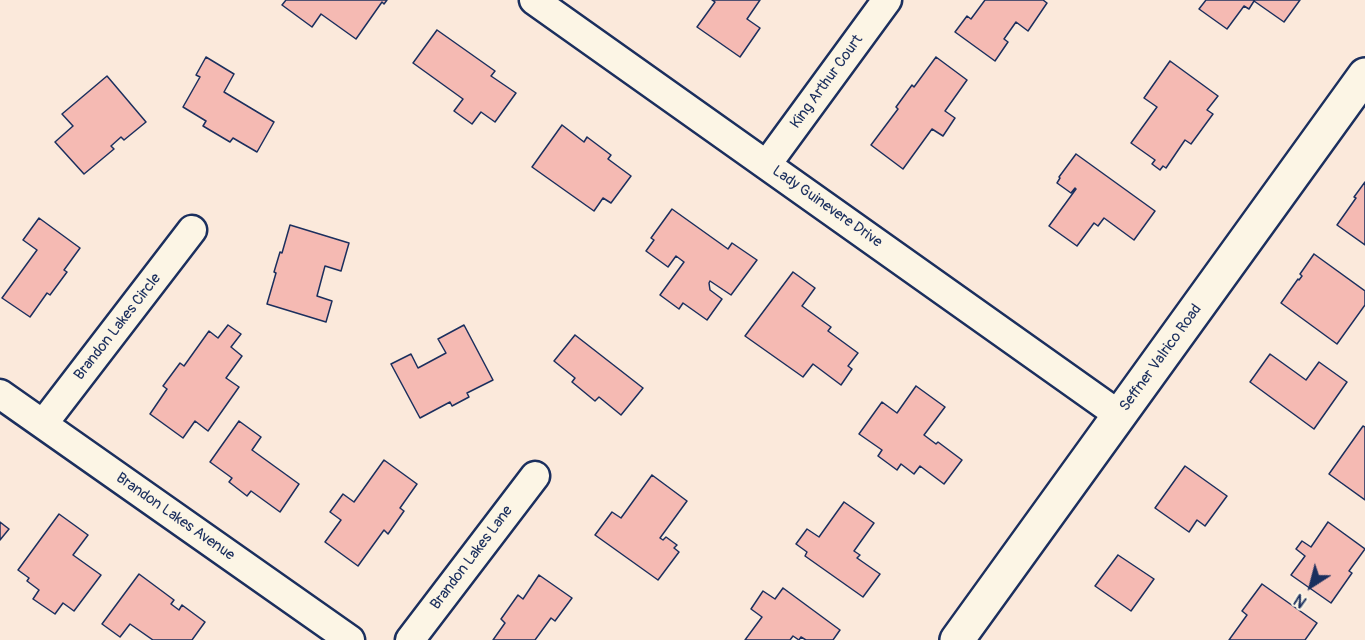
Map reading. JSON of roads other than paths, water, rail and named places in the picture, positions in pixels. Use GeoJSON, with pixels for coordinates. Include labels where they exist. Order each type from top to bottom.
{"type":"FeatureCollection","features":[{"type":"Feature","properties":{"kind":"street","name":"Lady Guinevere Drive"},"geometry":{"type":"LineString","coordinates":[[534,0],[1119,415]]}},
{"type":"Feature","properties":{"kind":"street","name":"King Arthur Court"},"geometry":{"type":"LineString","coordinates":[[767,164],[887,0]]}},
{"type":"Feature","properties":{"kind":"street","name":"Seffner Valrico Road"},"geometry":{"type":"LineString","coordinates":[[957,640],[1365,75]]}},
{"type":"Feature","properties":{"kind":"street","name":"Brandon Lakes Circle"},"geometry":{"type":"LineString","coordinates":[[43,424],[192,230]]}},
{"type":"Feature","properties":{"kind":"street","name":"Brandon Lakes Avenue"},"geometry":{"type":"LineString","coordinates":[[0,394],[350,640]]}},
{"type":"Feature","properties":{"kind":"street","name":"Brandon Lakes Lane"},"geometry":{"type":"LineString","coordinates":[[410,640],[535,476]]}}]}
